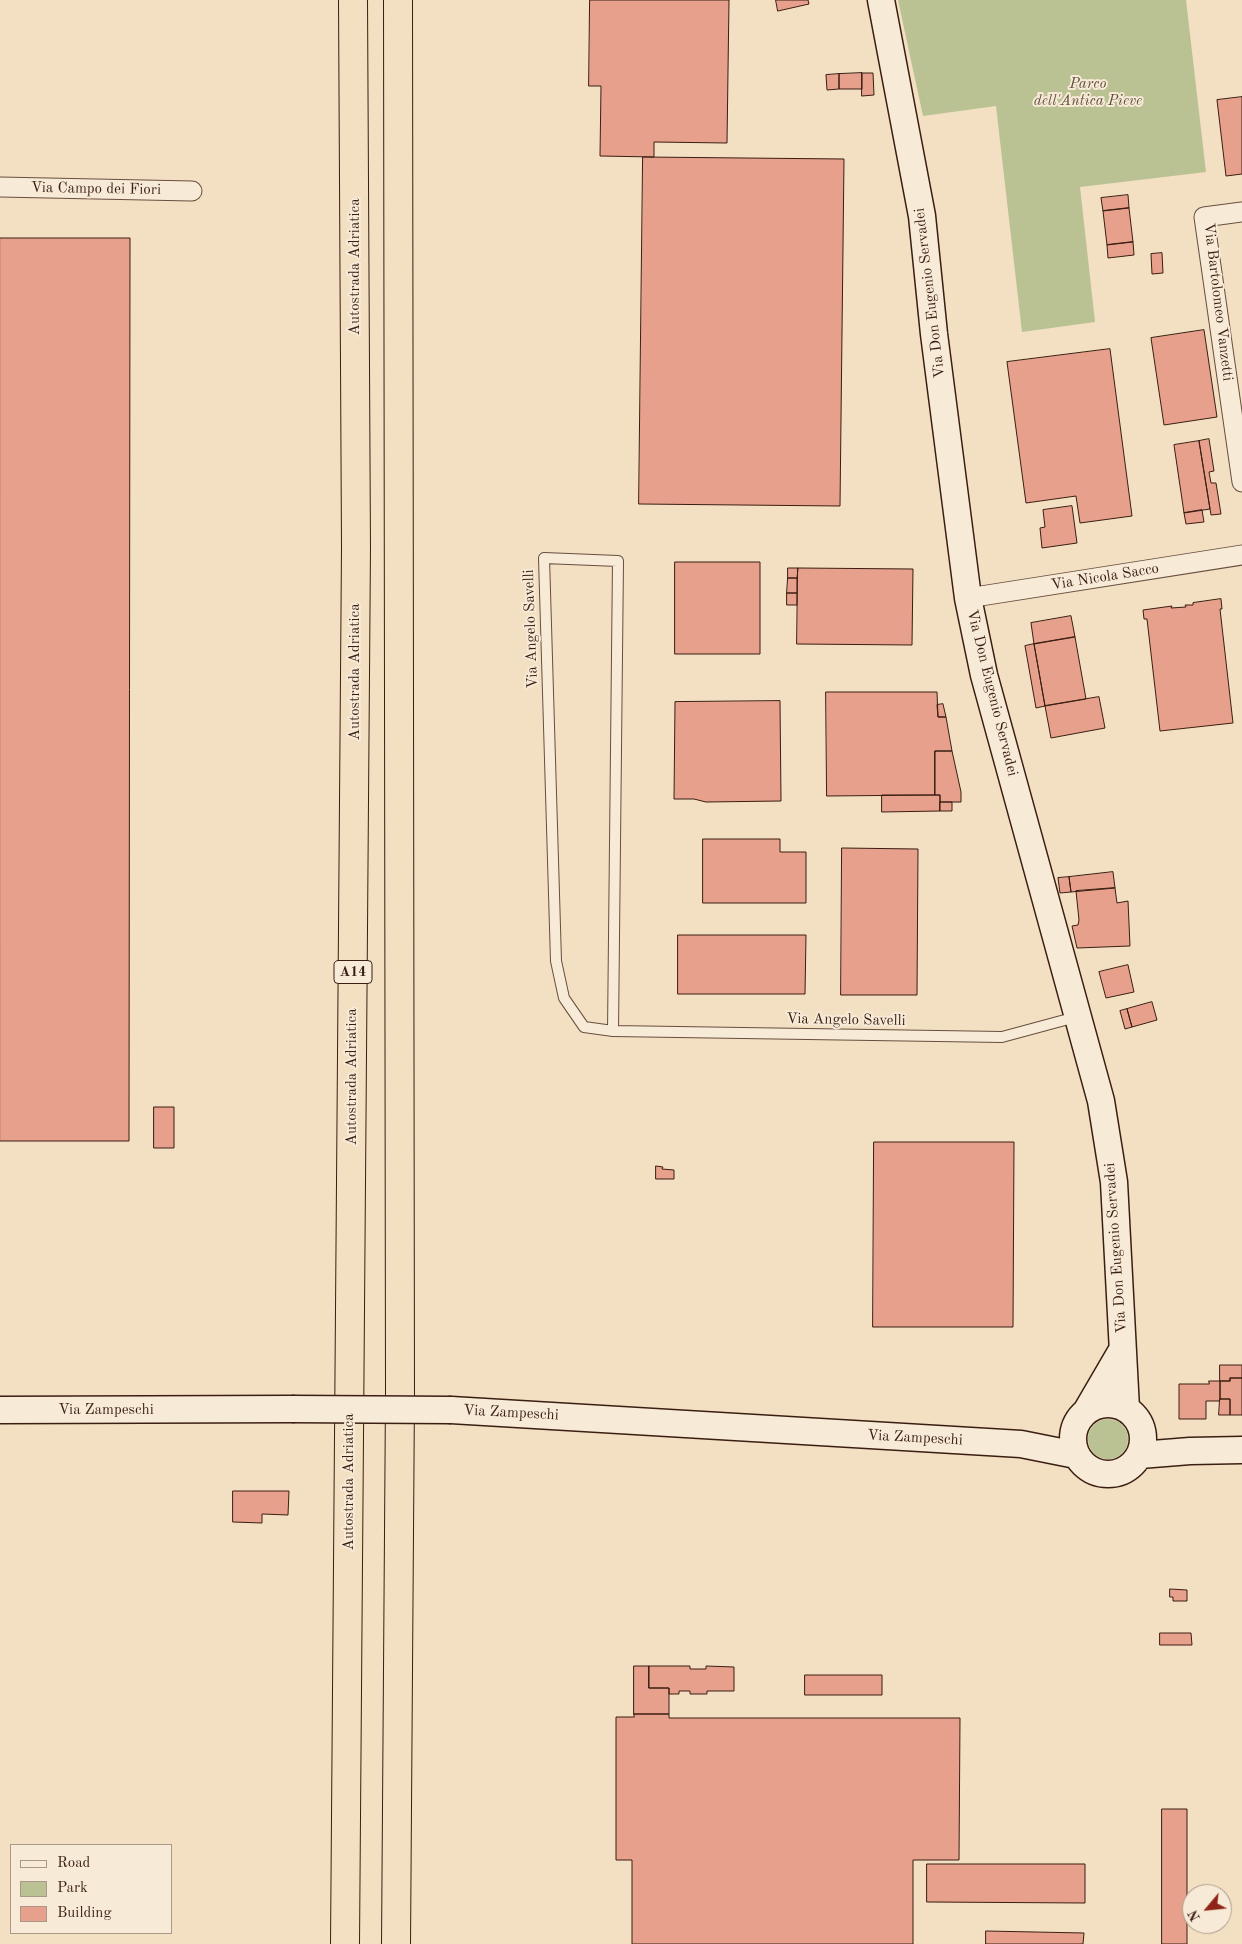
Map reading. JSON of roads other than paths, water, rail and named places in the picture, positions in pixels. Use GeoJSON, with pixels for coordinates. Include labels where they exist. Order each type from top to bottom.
{"type":"FeatureCollection","features":[{"type":"Feature","properties":{"kind":"highway","name":"Autostrada Adriatica"},"geometry":{"type":"LineString","coordinates":[[345,1944],[356,557],[353,0]]}},
{"type":"Feature","properties":{"kind":"highway"},"geometry":{"type":"LineString","coordinates":[[396,1944],[400,1394],[398,0]]}},
{"type":"Feature","properties":{"kind":"street","name":"Via Don Eugenio Servadei"},"geometry":{"type":"LineString","coordinates":[[881,0],[922,216],[934,334],[968,598],[984,675],[1076,1017],[1101,1101],[1114,1182],[1122,1350],[1134,1419]]}},
{"type":"Feature","properties":{"kind":"street","name":"Via Campo dei Fiori"},"geometry":{"type":"LineString","coordinates":[[0,187],[192,191]]}},
{"type":"Feature","properties":{"kind":"street","name":"Via Bartolomeo Vanzetti"},"geometry":{"type":"LineString","coordinates":[[1242,212],[1204,217],[1242,482]]}},
{"type":"Feature","properties":{"kind":"street","name":"Via Nicola Sacco"},"geometry":{"type":"LineString","coordinates":[[968,598],[1242,555]]}},
{"type":"Feature","properties":{"kind":"street","name":"Via Don Eugenio Servadei"},"geometry":{"type":"LineString","coordinates":[[1083,1415],[1122,1350]]}},
{"type":"Feature","properties":{"kind":"street"},"geometry":{"type":"LineString","coordinates":[[1134,1419],[1143,1447],[1133,1465],[1114,1475],[1102,1475],[1091,1471],[1082,1464],[1076,1455],[1072,1437],[1074,1428],[1083,1415],[1096,1406],[1106,1404],[1117,1405],[1134,1419],[1190,1451]]}},
{"type":"Feature","properties":{"kind":"street","name":"Via Zampeschi"},"geometry":{"type":"LineString","coordinates":[[0,1410],[451,1410],[1021,1444],[1076,1455]]}},
{"type":"Feature","properties":{"kind":"street","name":"Via Zampeschi"},"geometry":{"type":"LineString","coordinates":[[1021,1444],[1083,1415]]}},
{"type":"Feature","properties":{"kind":"street"},"geometry":{"type":"LineString","coordinates":[[1140,1455],[1190,1451],[1242,1450]]}},
{"type":"Feature","properties":{"kind":"lane","name":"Via Angelo Savelli"},"geometry":{"type":"LineString","coordinates":[[613,1031],[618,560],[544,558],[556,961],[564,998],[584,1027],[613,1031],[1002,1037],[1076,1017]]}},
{"type":"Feature","properties":{"kind":"park label","name":"Parco dell'Antica Pieve"},"geometry":{"type":"Point","coordinates":[1088,92]}}]}
